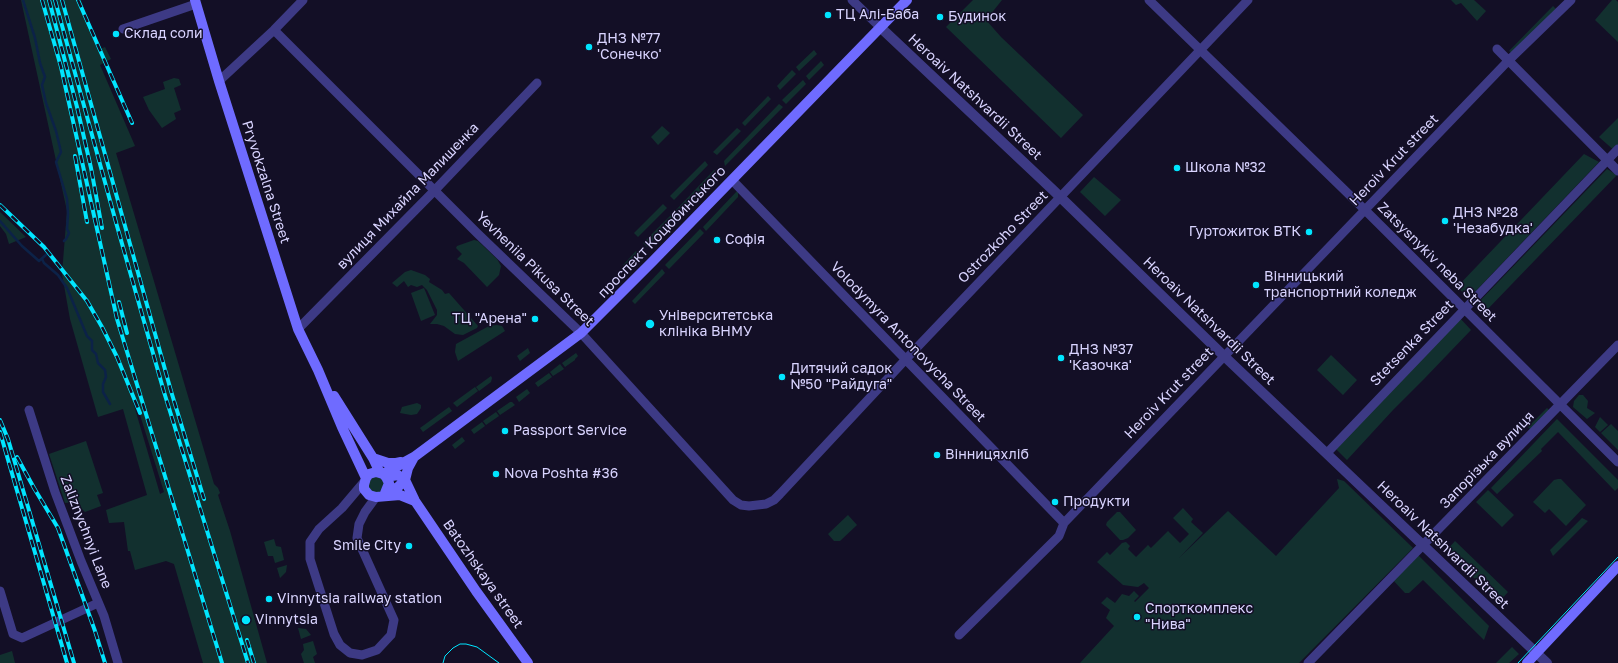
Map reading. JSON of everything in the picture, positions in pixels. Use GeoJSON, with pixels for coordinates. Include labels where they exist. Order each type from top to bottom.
{"type":"FeatureCollection","features":[{"type":"Feature","properties":{"kind":"main road","name":"проспект Коцюбинського"},"geometry":{"type":"LineString","coordinates":[[414,457],[581,333],[907,0]]}},
{"type":"Feature","properties":{"kind":"main road","name":"Pryvokzalna Street"},"geometry":{"type":"LineString","coordinates":[[195,2],[218,81],[298,329],[318,370]]}},
{"type":"Feature","properties":{"kind":"main road"},"geometry":{"type":"LineString","coordinates":[[318,370],[389,483],[381,496]]}},
{"type":"Feature","properties":{"kind":"main road"},"geometry":{"type":"LineString","coordinates":[[318,370],[365,480],[364,489],[366,492],[381,496],[400,495],[415,500]]}},
{"type":"Feature","properties":{"kind":"main road"},"geometry":{"type":"LineString","coordinates":[[373,458],[388,463],[396,463],[414,457]]}},
{"type":"Feature","properties":{"kind":"main road"},"geometry":{"type":"LineString","coordinates":[[383,474],[414,457]]}},
{"type":"Feature","properties":{"kind":"main road"},"geometry":{"type":"LineString","coordinates":[[381,496],[398,488],[405,480],[408,468],[414,457]]}},
{"type":"Feature","properties":{"kind":"main road"},"geometry":{"type":"LineString","coordinates":[[365,480],[372,472],[398,476],[405,480]]}},
{"type":"Feature","properties":{"kind":"main road","name":"Batozhskaya street"},"geometry":{"type":"LineString","coordinates":[[405,480],[415,500],[476,591],[528,663]]}},
{"type":"Feature","properties":{"kind":"main road"},"geometry":{"type":"LineString","coordinates":[[1527,663],[1618,566]]}},
{"type":"Feature","properties":{"kind":"street"},"geometry":{"type":"LineString","coordinates":[[218,81],[274,30],[303,0]]}},
{"type":"Feature","properties":{"kind":"street","name":"Heroaiv Natshvardii Street"},"geometry":{"type":"LineString","coordinates":[[852,0],[1547,663]]}},
{"type":"Feature","properties":{"kind":"street","name":"Zatsysnykiv neba Street"},"geometry":{"type":"LineString","coordinates":[[1149,0],[1365,210],[1618,462]]}},
{"type":"Feature","properties":{"kind":"street","name":"Ostrozkoho Street"},"geometry":{"type":"LineString","coordinates":[[780,494],[906,359],[1248,0]]}},
{"type":"Feature","properties":{"kind":"street","name":"Heroiv Krut street"},"geometry":{"type":"LineString","coordinates":[[959,635],[1059,536],[1064,522],[1190,393],[1508,61],[1571,0]]}},
{"type":"Feature","properties":{"kind":"street"},"geometry":{"type":"LineString","coordinates":[[123,29],[195,2]]}},
{"type":"Feature","properties":{"kind":"street","name":"Yevheniia Pikusa Street"},"geometry":{"type":"LineString","coordinates":[[274,30],[477,233],[581,333],[733,500],[741,505],[757,506],[774,500],[780,494]]}},
{"type":"Feature","properties":{"kind":"street"},"geometry":{"type":"LineString","coordinates":[[1497,50],[1618,171]]}},
{"type":"Feature","properties":{"kind":"street","name":"вулиця Михайла Малишенка"},"geometry":{"type":"LineString","coordinates":[[298,329],[435,190],[537,83]]}},
{"type":"Feature","properties":{"kind":"street","name":"Stetsenka Street"},"geometry":{"type":"LineString","coordinates":[[1326,453],[1618,150]]}},
{"type":"Feature","properties":{"kind":"street","name":"Volodymyra Antonovycha Street"},"geometry":{"type":"LineString","coordinates":[[732,180],[1064,522]]}},
{"type":"Feature","properties":{"kind":"street","name":"Запорізька вулиця"},"geometry":{"type":"LineString","coordinates":[[1308,663],[1618,345]]}},
{"type":"Feature","properties":{"kind":"street","name":"Zaliznychnyi Lane"},"geometry":{"type":"LineString","coordinates":[[29,410],[55,492],[98,602],[118,663]]}},
{"type":"Feature","properties":{"kind":"street"},"geometry":{"type":"LineString","coordinates":[[365,480],[342,508],[319,529],[310,542],[310,559],[334,634],[340,645],[350,653],[362,655],[377,650],[391,635],[394,620],[357,538],[359,524],[365,512],[381,496]]}},
{"type":"Feature","properties":{"kind":"street"},"geometry":{"type":"LineString","coordinates":[[0,591],[14,634],[22,638],[98,602]]}},
{"type":"Feature","properties":{"kind":"green space"},"geometry":{"type":"Polygon","coordinates":[[[21,0],[81,0],[98,50],[105,47],[111,59],[100,65],[135,146],[116,153],[214,484],[220,493],[218,495],[230,531],[267,663],[203,663],[174,564],[166,561],[135,570],[130,551],[128,551],[124,522],[109,523],[106,510],[147,495],[123,409],[98,417],[70,319],[62,274],[67,211],[21,0]],[[133,402],[160,494],[164,492],[136,402],[133,402]]]}},
{"type":"Feature","properties":{"kind":"green space"},"geometry":{"type":"Polygon","coordinates":[[[973,0],[1002,0],[986,20],[1001,37],[1083,115],[1061,138],[946,27],[973,0]]]}},
{"type":"Feature","properties":{"kind":"green space"},"geometry":{"type":"Polygon","coordinates":[[[1451,0],[1474,0],[1486,11],[1477,21],[1461,3],[1456,5],[1451,0]]]}},
{"type":"Feature","properties":{"kind":"green space"},"geometry":{"type":"Polygon","coordinates":[[[1612,0],[1616,0],[1618,2],[1618,42],[1595,20],[1612,0]]]}},
{"type":"Feature","properties":{"kind":"green space"},"geometry":{"type":"Polygon","coordinates":[[[1553,6],[1556,9],[1513,54],[1509,51],[1553,6]]]}},
{"type":"Feature","properties":{"kind":"green space"},"geometry":{"type":"Polygon","coordinates":[[[814,50],[817,54],[799,71],[796,67],[814,50]]]}},
{"type":"Feature","properties":{"kind":"green space"},"geometry":{"type":"Polygon","coordinates":[[[821,61],[824,65],[809,80],[806,76],[821,61]]]}},
{"type":"Feature","properties":{"kind":"green space"},"geometry":{"type":"Polygon","coordinates":[[[792,70],[796,74],[780,90],[777,86],[792,70]]]}},
{"type":"Feature","properties":{"kind":"green space"},"geometry":{"type":"Polygon","coordinates":[[[174,78],[179,79],[181,85],[174,88],[181,110],[174,113],[176,119],[162,128],[149,110],[143,97],[165,89],[163,82],[174,78]]]}},
{"type":"Feature","properties":{"kind":"green space"},"geometry":{"type":"Polygon","coordinates":[[[803,80],[806,84],[786,104],[782,100],[803,80]]]}},
{"type":"Feature","properties":{"kind":"green space"},"geometry":{"type":"Polygon","coordinates":[[[768,96],[771,99],[745,126],[742,123],[768,96]]]}},
{"type":"Feature","properties":{"kind":"green space"},"geometry":{"type":"Polygon","coordinates":[[[779,104],[783,107],[725,166],[724,161],[779,104]]]}},
{"type":"Feature","properties":{"kind":"green space"},"geometry":{"type":"Polygon","coordinates":[[[1618,118],[1618,149],[1616,152],[1599,137],[1618,118]]]}},
{"type":"Feature","properties":{"kind":"green space"},"geometry":{"type":"Polygon","coordinates":[[[662,126],[670,133],[658,145],[651,137],[662,126]]]}},
{"type":"Feature","properties":{"kind":"green space"},"geometry":{"type":"Polygon","coordinates":[[[737,128],[741,131],[717,155],[713,152],[737,128]]]}},
{"type":"Feature","properties":{"kind":"green space"},"geometry":{"type":"Polygon","coordinates":[[[1584,154],[1599,162],[1469,298],[1457,287],[1584,154]]]}},
{"type":"Feature","properties":{"kind":"green space"},"geometry":{"type":"Polygon","coordinates":[[[705,161],[708,165],[674,200],[670,196],[705,161]]]}},
{"type":"Feature","properties":{"kind":"green space"},"geometry":{"type":"Polygon","coordinates":[[[1607,169],[1617,175],[1484,313],[1476,305],[1607,169]]]}},
{"type":"Feature","properties":{"kind":"green space"},"geometry":{"type":"Polygon","coordinates":[[[714,170],[719,173],[679,215],[675,211],[714,170]]]}},
{"type":"Feature","properties":{"kind":"green space"},"geometry":{"type":"Polygon","coordinates":[[[1094,177],[1121,200],[1105,216],[1080,192],[1094,177]]]}},
{"type":"Feature","properties":{"kind":"green space"},"geometry":{"type":"Polygon","coordinates":[[[738,190],[738,197],[706,231],[703,227],[738,190]]]}},
{"type":"Feature","properties":{"kind":"green space"},"geometry":{"type":"Polygon","coordinates":[[[663,204],[667,208],[638,237],[634,233],[663,204]]]}},
{"type":"Feature","properties":{"kind":"green space"},"geometry":{"type":"Polygon","coordinates":[[[0,212],[26,237],[9,244],[6,234],[0,226],[0,212]]]}},
{"type":"Feature","properties":{"kind":"green space"},"geometry":{"type":"Polygon","coordinates":[[[672,214],[675,218],[647,247],[643,243],[672,214]]]}},
{"type":"Feature","properties":{"kind":"green space"},"geometry":{"type":"Polygon","coordinates":[[[700,229],[704,233],[669,269],[665,265],[700,229]]]}},
{"type":"Feature","properties":{"kind":"green space"},"geometry":{"type":"Polygon","coordinates":[[[474,240],[478,241],[497,259],[501,266],[499,275],[487,287],[464,263],[457,259],[462,254],[456,248],[457,246],[474,240]]]}},
{"type":"Feature","properties":{"kind":"green space"},"geometry":{"type":"Polygon","coordinates":[[[636,251],[639,254],[626,267],[623,265],[636,251]]]}},
{"type":"Feature","properties":{"kind":"green space"},"geometry":{"type":"Polygon","coordinates":[[[662,269],[665,273],[635,304],[632,301],[662,269]]]}},
{"type":"Feature","properties":{"kind":"green space"},"geometry":{"type":"Polygon","coordinates":[[[411,270],[425,275],[430,279],[429,282],[442,290],[445,294],[449,293],[478,326],[477,328],[463,335],[455,334],[444,326],[430,324],[437,315],[437,310],[427,290],[422,285],[417,287],[411,285],[408,287],[404,281],[397,287],[392,283],[405,272],[411,270]]]}},
{"type":"Feature","properties":{"kind":"green space"},"geometry":{"type":"Polygon","coordinates":[[[424,288],[435,315],[421,321],[411,293],[424,288]]]}},
{"type":"Feature","properties":{"kind":"green space"},"geometry":{"type":"Polygon","coordinates":[[[1458,316],[1471,330],[1393,410],[1347,460],[1333,446],[1458,316]]]}},
{"type":"Feature","properties":{"kind":"green space"},"geometry":{"type":"Polygon","coordinates":[[[489,326],[502,326],[505,331],[458,361],[455,352],[456,344],[489,326]]]}},
{"type":"Feature","properties":{"kind":"green space"},"geometry":{"type":"Polygon","coordinates":[[[528,348],[530,353],[520,361],[517,356],[528,348]]]}},
{"type":"Feature","properties":{"kind":"green space"},"geometry":{"type":"Polygon","coordinates":[[[576,353],[578,356],[575,360],[565,367],[562,363],[576,353]]]}},
{"type":"Feature","properties":{"kind":"green space"},"geometry":{"type":"Polygon","coordinates":[[[1331,355],[1357,380],[1343,395],[1317,370],[1331,355]]]}},
{"type":"Feature","properties":{"kind":"green space"},"geometry":{"type":"Polygon","coordinates":[[[560,364],[564,369],[553,376],[550,372],[560,364]]]}},
{"type":"Feature","properties":{"kind":"green space"},"geometry":{"type":"Polygon","coordinates":[[[549,373],[552,377],[538,387],[535,383],[549,373]]]}},
{"type":"Feature","properties":{"kind":"green space"},"geometry":{"type":"Polygon","coordinates":[[[491,376],[491,382],[479,391],[476,387],[491,376]]]}},
{"type":"Feature","properties":{"kind":"green space"},"geometry":{"type":"Polygon","coordinates":[[[475,387],[478,391],[457,407],[453,403],[475,387]]]}},
{"type":"Feature","properties":{"kind":"green space"},"geometry":{"type":"Polygon","coordinates":[[[527,389],[530,393],[519,402],[516,397],[527,389]]]}},
{"type":"Feature","properties":{"kind":"green space"},"geometry":{"type":"Polygon","coordinates":[[[1579,395],[1583,395],[1588,401],[1587,408],[1595,413],[1587,419],[1573,407],[1574,401],[1579,395]]]}},
{"type":"Feature","properties":{"kind":"green space"},"geometry":{"type":"Polygon","coordinates":[[[510,402],[515,405],[500,415],[497,411],[510,402]]]}},
{"type":"Feature","properties":{"kind":"green space"},"geometry":{"type":"Polygon","coordinates":[[[417,403],[421,405],[421,408],[417,414],[411,415],[400,413],[402,407],[417,403]]]}},
{"type":"Feature","properties":{"kind":"green space"},"geometry":{"type":"Polygon","coordinates":[[[449,407],[452,411],[423,432],[420,428],[449,407]]]}},
{"type":"Feature","properties":{"kind":"green space"},"geometry":{"type":"Polygon","coordinates":[[[1547,408],[1550,411],[1531,430],[1528,427],[1547,408]]]}},
{"type":"Feature","properties":{"kind":"green space"},"geometry":{"type":"Polygon","coordinates":[[[496,412],[499,416],[486,425],[483,421],[496,412]]]}},
{"type":"Feature","properties":{"kind":"green space"},"geometry":{"type":"Polygon","coordinates":[[[1600,417],[1608,425],[1600,432],[1595,427],[1600,417]]]}},
{"type":"Feature","properties":{"kind":"green space"},"geometry":{"type":"Polygon","coordinates":[[[1557,419],[1618,480],[1618,488],[1615,491],[1558,432],[1541,449],[1542,451],[1497,494],[1491,488],[1557,419]]]}},
{"type":"Feature","properties":{"kind":"green space"},"geometry":{"type":"Polygon","coordinates":[[[482,422],[485,426],[474,434],[471,430],[482,422]]]}},
{"type":"Feature","properties":{"kind":"green space"},"geometry":{"type":"Polygon","coordinates":[[[1611,424],[1618,431],[1618,450],[1601,433],[1611,424]]]}},
{"type":"Feature","properties":{"kind":"green space"},"geometry":{"type":"Polygon","coordinates":[[[462,437],[465,441],[455,449],[452,445],[462,437]]]}},
{"type":"Feature","properties":{"kind":"green space"},"geometry":{"type":"Polygon","coordinates":[[[86,441],[103,493],[97,495],[101,506],[85,512],[75,502],[65,503],[49,454],[86,441]]]}},
{"type":"Feature","properties":{"kind":"green space"},"geometry":{"type":"Polygon","coordinates":[[[376,477],[383,482],[384,485],[379,492],[376,493],[369,488],[368,485],[373,478],[376,477]]]}},
{"type":"Feature","properties":{"kind":"green space"},"geometry":{"type":"Polygon","coordinates":[[[1337,479],[1344,481],[1413,548],[1299,663],[1080,663],[1114,626],[1106,618],[1110,610],[1101,603],[1107,597],[1115,603],[1122,594],[1129,596],[1134,591],[1139,596],[1134,601],[1135,602],[1149,588],[1144,583],[1138,587],[1123,585],[1097,562],[1107,552],[1110,555],[1122,543],[1126,542],[1130,546],[1128,549],[1136,557],[1148,545],[1151,548],[1168,531],[1180,543],[1189,534],[1173,518],[1183,508],[1193,519],[1191,522],[1203,533],[1179,558],[1228,511],[1276,556],[1339,488],[1337,479]]]}},
{"type":"Feature","properties":{"kind":"green space"},"geometry":{"type":"Polygon","coordinates":[[[1561,479],[1586,505],[1566,526],[1549,509],[1545,513],[1533,502],[1554,480],[1561,479]]]}},
{"type":"Feature","properties":{"kind":"green space"},"geometry":{"type":"Polygon","coordinates":[[[1488,490],[1514,515],[1502,527],[1476,502],[1488,490]]]}},
{"type":"Feature","properties":{"kind":"green space"},"geometry":{"type":"Polygon","coordinates":[[[1117,512],[1120,512],[1136,530],[1128,538],[1123,540],[1120,540],[1106,525],[1117,512]]]}},
{"type":"Feature","properties":{"kind":"green space"},"geometry":{"type":"Polygon","coordinates":[[[848,515],[857,525],[840,541],[834,541],[828,534],[848,515]]]}},
{"type":"Feature","properties":{"kind":"green space"},"geometry":{"type":"Polygon","coordinates":[[[1582,518],[1588,521],[1553,556],[1550,550],[1582,518]]]}},
{"type":"Feature","properties":{"kind":"green space"},"geometry":{"type":"Polygon","coordinates":[[[274,539],[276,546],[281,547],[284,560],[275,563],[273,556],[268,556],[264,542],[274,539]]]}},
{"type":"Feature","properties":{"kind":"green space"},"geometry":{"type":"Polygon","coordinates":[[[1455,541],[1508,592],[1499,602],[1446,551],[1455,541]]]}},
{"type":"Feature","properties":{"kind":"green space"},"geometry":{"type":"Polygon","coordinates":[[[1417,554],[1489,626],[1484,640],[1423,580],[1409,593],[1405,593],[1392,579],[1417,554]]]}},
{"type":"Feature","properties":{"kind":"green space"},"geometry":{"type":"Polygon","coordinates":[[[287,565],[286,572],[280,578],[277,568],[287,565]]]}},
{"type":"Feature","properties":{"kind":"green space"},"geometry":{"type":"Polygon","coordinates":[[[298,628],[306,629],[311,635],[301,639],[298,628]]]}},
{"type":"Feature","properties":{"kind":"green space"},"geometry":{"type":"Polygon","coordinates":[[[313,641],[317,654],[313,657],[315,663],[304,663],[301,654],[304,650],[303,644],[313,641]]]}},
{"type":"Feature","properties":{"kind":"green space"},"geometry":{"type":"Polygon","coordinates":[[[1512,647],[1519,654],[1509,663],[1496,663],[1512,647]]]}},
{"type":"Feature","properties":{"kind":"green space"},"geometry":{"type":"Polygon","coordinates":[[[12,651],[15,663],[0,663],[0,655],[12,651]]]}},
{"type":"Feature","properties":{"kind":"waterway"},"geometry":{"type":"LineString","coordinates":[[23,0],[45,77],[42,85],[61,152],[56,162],[67,199],[67,229],[69,233],[64,241]]}},
{"type":"Feature","properties":{"kind":"waterway"},"geometry":{"type":"LineString","coordinates":[[0,221],[22,246],[39,261],[47,254]]}},
{"type":"Feature","properties":{"kind":"waterway"},"geometry":{"type":"LineString","coordinates":[[42,259],[44,263],[58,275],[67,288],[87,336],[92,341],[92,350],[96,354],[98,363],[105,370],[106,377],[103,384],[103,392],[110,404]]}},
{"type":"Feature","properties":{"kind":"tram line"},"geometry":{"type":"LineString","coordinates":[[1518,663],[1618,557]]}},
{"type":"Feature","properties":{"kind":"tram line"},"geometry":{"type":"LineString","coordinates":[[443,663],[445,656],[453,648],[460,644],[477,647],[499,663]]}},
{"type":"Feature","properties":{"kind":"railway"},"geometry":{"type":"LineString","coordinates":[[42,0],[61,67],[117,319],[222,663]]}},
{"type":"Feature","properties":{"kind":"railway"},"geometry":{"type":"LineString","coordinates":[[49,0],[77,107],[91,168],[102,228]]}},
{"type":"Feature","properties":{"kind":"railway"},"geometry":{"type":"LineString","coordinates":[[55,0],[164,392],[248,663]]}},
{"type":"Feature","properties":{"kind":"railway"},"geometry":{"type":"LineString","coordinates":[[62,0],[171,391],[204,499]]}},
{"type":"Feature","properties":{"kind":"railway"},"geometry":{"type":"LineString","coordinates":[[78,0],[132,123]]}},
{"type":"Feature","properties":{"kind":"railway"},"geometry":{"type":"LineString","coordinates":[[75,156],[87,222]]}},
{"type":"Feature","properties":{"kind":"railway"},"geometry":{"type":"LineString","coordinates":[[0,205],[44,247],[87,301],[117,357],[140,413]]}},
{"type":"Feature","properties":{"kind":"railway"},"geometry":{"type":"LineString","coordinates":[[119,302],[127,333]]}},
{"type":"Feature","properties":{"kind":"railway"},"geometry":{"type":"LineString","coordinates":[[0,420],[8,439],[74,663]]}},
{"type":"Feature","properties":{"kind":"railway"},"geometry":{"type":"LineString","coordinates":[[0,432],[67,663]]}},
{"type":"Feature","properties":{"kind":"railway"},"geometry":{"type":"LineString","coordinates":[[17,457],[58,528],[105,663]]}},
{"type":"Feature","properties":{"kind":"railway"},"geometry":{"type":"LineString","coordinates":[[247,640],[254,663]]}},
{"type":"Feature","properties":{"kind":"place","name":"ТЦ Алі-Баба"},"geometry":{"type":"Point","coordinates":[828,15]}},
{"type":"Feature","properties":{"kind":"place","name":"Будинок"},"geometry":{"type":"Point","coordinates":[940,17]}},
{"type":"Feature","properties":{"kind":"place","name":"Склад соли"},"geometry":{"type":"Point","coordinates":[116,34]}},
{"type":"Feature","properties":{"kind":"place","name":"ДНЗ №77 'Сонечко'"},"geometry":{"type":"Point","coordinates":[589,47]}},
{"type":"Feature","properties":{"kind":"place","name":"Школа №32"},"geometry":{"type":"Point","coordinates":[1177,168]}},
{"type":"Feature","properties":{"kind":"place","name":"ДНЗ №28 'Незабудка'"},"geometry":{"type":"Point","coordinates":[1445,221]}},
{"type":"Feature","properties":{"kind":"place","name":"Гуртожиток ВТК"},"geometry":{"type":"Point","coordinates":[1309,232]}},
{"type":"Feature","properties":{"kind":"place","name":"Софія"},"geometry":{"type":"Point","coordinates":[717,240]}},
{"type":"Feature","properties":{"kind":"place","name":"Вінницький транспортний коледж"},"geometry":{"type":"Point","coordinates":[1256,285]}},
{"type":"Feature","properties":{"kind":"place","name":"ТЦ \"Арена\""},"geometry":{"type":"Point","coordinates":[535,319]}},
{"type":"Feature","properties":{"kind":"place","name":"Університетська клініка ВНМУ"},"geometry":{"type":"Point","coordinates":[650,324]}},
{"type":"Feature","properties":{"kind":"place","name":"ДНЗ №37 'Казочка'"},"geometry":{"type":"Point","coordinates":[1061,358]}},
{"type":"Feature","properties":{"kind":"place","name":"Дитячий садок №50 \"Райдуга\""},"geometry":{"type":"Point","coordinates":[782,377]}},
{"type":"Feature","properties":{"kind":"place","name":"Passport Service"},"geometry":{"type":"Point","coordinates":[505,431]}},
{"type":"Feature","properties":{"kind":"place","name":"Вінницяхліб"},"geometry":{"type":"Point","coordinates":[937,455]}},
{"type":"Feature","properties":{"kind":"place","name":"Nova Poshta #36"},"geometry":{"type":"Point","coordinates":[496,474]}},
{"type":"Feature","properties":{"kind":"place","name":"Продукти"},"geometry":{"type":"Point","coordinates":[1055,502]}},
{"type":"Feature","properties":{"kind":"place","name":"Smile City"},"geometry":{"type":"Point","coordinates":[409,546]}},
{"type":"Feature","properties":{"kind":"place","name":"Vinnytsia railway station"},"geometry":{"type":"Point","coordinates":[269,599]}},
{"type":"Feature","properties":{"kind":"place","name":"Спорткомплекс \"Нива\""},"geometry":{"type":"Point","coordinates":[1137,617]}},
{"type":"Feature","properties":{"kind":"place","name":"Vinnytsia"},"geometry":{"type":"Point","coordinates":[246,620]}}]}
